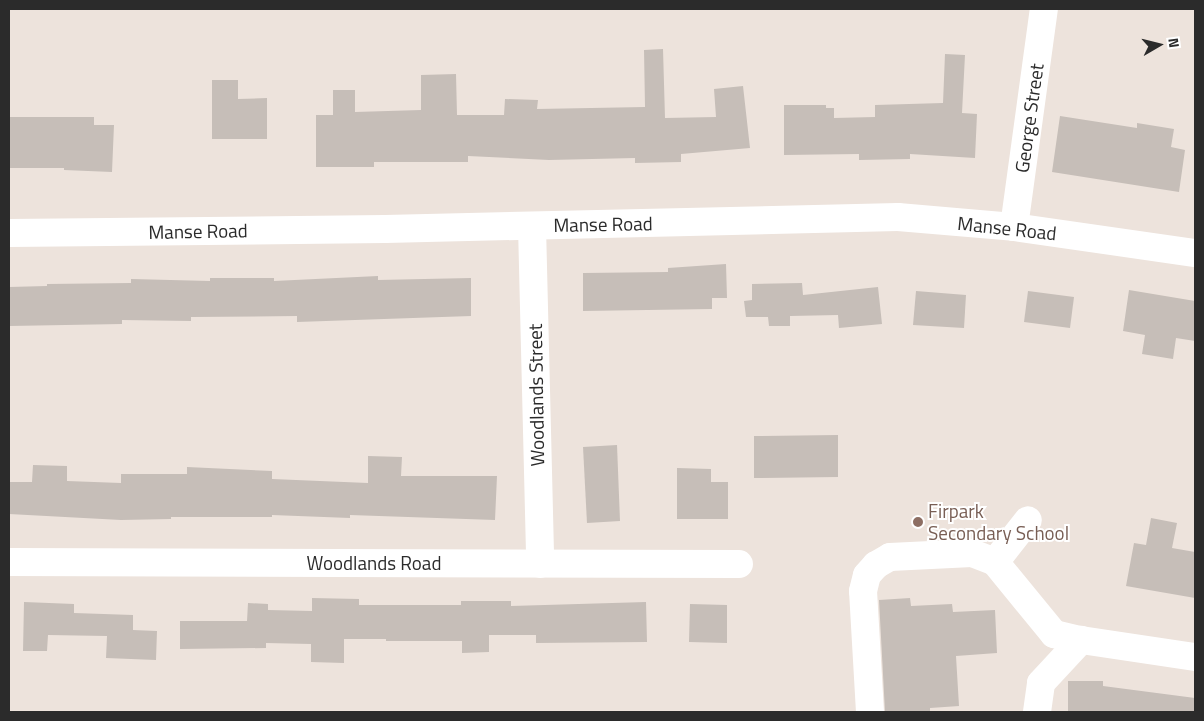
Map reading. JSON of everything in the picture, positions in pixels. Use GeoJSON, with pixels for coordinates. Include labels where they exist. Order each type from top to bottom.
{"type":"FeatureCollection","features":[{"type":"Feature","properties":{"kind":"street","name":"George Street"},"geometry":{"type":"LineString","coordinates":[[1014,228],[1044,9]]}},
{"type":"Feature","properties":{"kind":"street","name":"Manse Road"},"geometry":{"type":"LineString","coordinates":[[9,233],[532,226],[898,217],[1014,228],[1195,253]]}},
{"type":"Feature","properties":{"kind":"street","name":"Woodlands Street"},"geometry":{"type":"LineString","coordinates":[[532,226],[540,564]]}},
{"type":"Feature","properties":{"kind":"street"},"geometry":{"type":"LineString","coordinates":[[995,562],[1028,520]]}},
{"type":"Feature","properties":{"kind":"street"},"geometry":{"type":"LineString","coordinates":[[870,712],[863,591],[867,576],[876,565],[890,557],[972,553],[995,562],[1054,634],[1081,640],[1195,657]]}},
{"type":"Feature","properties":{"kind":"street","name":"Woodlands Road"},"geometry":{"type":"LineString","coordinates":[[9,562],[739,564]]}},
{"type":"Feature","properties":{"kind":"street"},"geometry":{"type":"LineString","coordinates":[[1038,712],[1041,683],[1081,640]]}},
{"type":"Feature","properties":{"kind":"building"},"geometry":{"type":"Polygon","coordinates":[[[663,49],[665,118],[716,117],[714,89],[743,86],[750,148],[681,154],[681,162],[635,163],[635,158],[549,160],[468,156],[468,162],[374,162],[374,167],[316,167],[316,115],[333,115],[333,90],[355,90],[355,112],[421,110],[421,75],[456,74],[457,115],[504,115],[505,99],[538,100],[537,109],[645,107],[644,50],[663,49]]]}},
{"type":"Feature","properties":{"kind":"building"},"geometry":{"type":"Polygon","coordinates":[[[945,54],[965,55],[962,113],[977,114],[975,158],[910,154],[910,159],[859,160],[859,154],[784,155],[784,105],[826,105],[826,108],[834,108],[834,118],[875,117],[875,105],[943,103],[945,54]]]}},
{"type":"Feature","properties":{"kind":"building"},"geometry":{"type":"Polygon","coordinates":[[[212,80],[238,80],[238,99],[267,98],[267,139],[212,139],[212,80]]]}},
{"type":"Feature","properties":{"kind":"building"},"geometry":{"type":"Polygon","coordinates":[[[1060,116],[1137,128],[1137,123],[1174,129],[1171,147],[1185,150],[1179,192],[1052,172],[1060,116]]]}},
{"type":"Feature","properties":{"kind":"building"},"geometry":{"type":"Polygon","coordinates":[[[9,117],[94,117],[94,125],[114,125],[112,172],[64,170],[64,168],[9,168],[9,117]]]}},
{"type":"Feature","properties":{"kind":"building"},"geometry":{"type":"Polygon","coordinates":[[[726,264],[727,298],[712,298],[712,309],[583,311],[583,273],[668,272],[668,268],[726,264]]]}},
{"type":"Feature","properties":{"kind":"building"},"geometry":{"type":"Polygon","coordinates":[[[378,276],[378,280],[471,278],[471,316],[297,322],[297,316],[191,317],[191,321],[122,320],[122,324],[9,326],[9,287],[47,286],[47,284],[131,283],[131,279],[210,281],[210,278],[274,278],[274,281],[378,276]]]}},
{"type":"Feature","properties":{"kind":"building"},"geometry":{"type":"Polygon","coordinates":[[[802,283],[803,295],[878,287],[882,324],[839,328],[838,315],[790,316],[790,326],[769,326],[768,317],[746,317],[744,301],[752,300],[752,284],[802,283]]]}},
{"type":"Feature","properties":{"kind":"building"},"geometry":{"type":"Polygon","coordinates":[[[1129,290],[1195,301],[1195,341],[1176,338],[1173,359],[1142,354],[1145,335],[1123,331],[1129,290]]]}},
{"type":"Feature","properties":{"kind":"building"},"geometry":{"type":"Polygon","coordinates":[[[916,291],[966,295],[964,328],[913,325],[916,291]]]}},
{"type":"Feature","properties":{"kind":"building"},"geometry":{"type":"Polygon","coordinates":[[[1028,291],[1074,297],[1070,328],[1024,322],[1028,291]]]}},
{"type":"Feature","properties":{"kind":"building"},"geometry":{"type":"Polygon","coordinates":[[[838,435],[838,477],[754,478],[754,436],[838,435]]]}},
{"type":"Feature","properties":{"kind":"building"},"geometry":{"type":"Polygon","coordinates":[[[617,445],[620,521],[587,523],[583,447],[617,445]]]}},
{"type":"Feature","properties":{"kind":"building"},"geometry":{"type":"Polygon","coordinates":[[[368,456],[402,457],[401,476],[497,476],[495,520],[350,515],[350,518],[272,515],[272,517],[171,517],[171,519],[121,520],[9,514],[9,482],[32,482],[33,465],[67,466],[67,481],[121,483],[121,474],[187,474],[187,467],[272,471],[272,479],[368,483],[368,456]]]}},
{"type":"Feature","properties":{"kind":"building"},"geometry":{"type":"Polygon","coordinates":[[[677,468],[711,469],[711,482],[728,482],[728,519],[677,519],[677,468]]]}},
{"type":"Feature","properties":{"kind":"building"},"geometry":{"type":"Polygon","coordinates":[[[1151,518],[1177,523],[1172,548],[1195,552],[1195,598],[1126,586],[1134,543],[1146,545],[1151,518]]]}},
{"type":"Feature","properties":{"kind":"building"},"geometry":{"type":"Polygon","coordinates":[[[312,598],[359,599],[359,605],[461,605],[461,601],[511,601],[511,606],[646,602],[647,642],[536,643],[536,635],[489,635],[489,652],[462,653],[462,641],[344,639],[344,663],[311,662],[311,644],[266,643],[266,648],[180,649],[180,621],[247,621],[248,603],[268,604],[268,610],[312,611],[312,598]]]}},
{"type":"Feature","properties":{"kind":"building"},"geometry":{"type":"Polygon","coordinates":[[[910,598],[911,606],[952,604],[953,612],[995,610],[997,653],[956,656],[959,706],[930,708],[930,712],[885,712],[879,600],[910,598]]]}},
{"type":"Feature","properties":{"kind":"building"},"geometry":{"type":"Polygon","coordinates":[[[24,602],[74,604],[74,613],[133,615],[133,630],[157,631],[156,660],[106,658],[107,636],[48,635],[47,651],[23,651],[24,602]]]}},
{"type":"Feature","properties":{"kind":"building"},"geometry":{"type":"Polygon","coordinates":[[[690,604],[727,605],[727,643],[689,642],[690,604]]]}},
{"type":"Feature","properties":{"kind":"building"},"geometry":{"type":"Polygon","coordinates":[[[1068,681],[1103,681],[1103,686],[1195,698],[1195,712],[1068,712],[1068,681]]]}},
{"type":"Feature","properties":{"kind":"place","name":"Firpark Secondary School"},"geometry":{"type":"Point","coordinates":[918,522]}}]}
